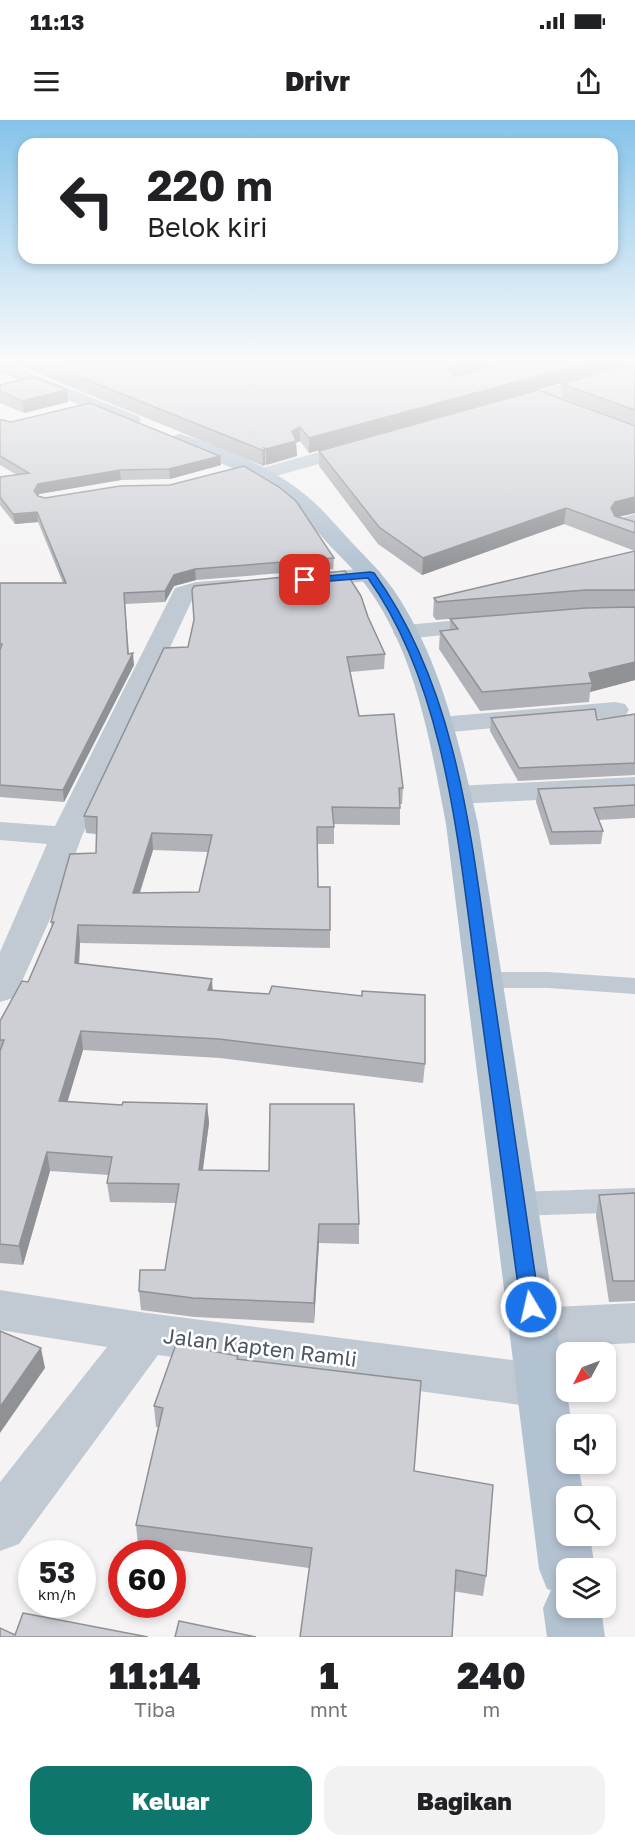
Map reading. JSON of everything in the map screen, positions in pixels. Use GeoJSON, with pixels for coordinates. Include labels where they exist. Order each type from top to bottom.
{"type":"FeatureCollection","features":[{"type":"Feature","properties":{"kind":"main road"},"geometry":{"type":"LineString","coordinates":[[164,434],[254,471],[288,491],[317,517],[370,575],[387,599],[405,632],[440,725],[456,795],[485,980],[565,1558]]}},
{"type":"Feature","properties":{"kind":"main road"},"geometry":{"type":"LineString","coordinates":[[254,471],[383,441]]}},
{"type":"Feature","properties":{"kind":"main road"},"geometry":{"type":"LineString","coordinates":[[573,1618],[576,1637]]}},
{"type":"Feature","properties":{"kind":"street"},"geometry":{"type":"LineString","coordinates":[[214,476],[254,471]]}},
{"type":"Feature","properties":{"kind":"street"},"geometry":{"type":"LineString","coordinates":[[635,520],[622,525],[635,531]]}},
{"type":"Feature","properties":{"kind":"street"},"geometry":{"type":"LineString","coordinates":[[0,990],[38,908],[66,836],[183,593],[196,589],[370,575]]}},
{"type":"Feature","properties":{"kind":"street"},"geometry":{"type":"LineString","coordinates":[[405,632],[520,622]]}},
{"type":"Feature","properties":{"kind":"street"},"geometry":{"type":"LineString","coordinates":[[440,725],[615,710]]}},
{"type":"Feature","properties":{"kind":"street"},"geometry":{"type":"LineString","coordinates":[[456,795],[635,786]]}},
{"type":"Feature","properties":{"kind":"street"},"geometry":{"type":"LineString","coordinates":[[0,831],[66,836]]}},
{"type":"Feature","properties":{"kind":"street"},"geometry":{"type":"LineString","coordinates":[[0,1310],[147,1333]]}},
{"type":"Feature","properties":{"kind":"street"},"geometry":{"type":"LineString","coordinates":[[534,1328],[635,1323]]}},
{"type":"Feature","properties":{"kind":"street","name":"Jalan Kapten Ramli"},"geometry":{"type":"LineString","coordinates":[[0,1525],[147,1333],[542,1386]]}},
{"type":"Feature","properties":{"kind":"lane"},"geometry":{"type":"LineString","coordinates":[[485,980],[548,980],[635,986]]}},
{"type":"Feature","properties":{"kind":"lane"},"geometry":{"type":"LineString","coordinates":[[515,1204],[635,1200]]}},
{"type":"Feature","properties":{"kind":"building"},"geometry":{"type":"Polygon","coordinates":[[[0,432],[161,432],[220,456],[169,469],[120,470],[38,484],[34,491],[38,496],[45,498],[120,486],[170,485],[244,466],[279,487],[296,501],[334,558],[195,569],[174,575],[165,591],[124,593],[128,654],[133,653],[63,790],[0,785],[0,650],[2,644],[0,644],[0,583],[66,583],[37,512],[13,514],[0,497],[0,477],[29,473],[0,456],[0,432]]]}},
{"type":"Feature","properties":{"kind":"building"},"geometry":{"type":"Polygon","coordinates":[[[217,432],[292,432],[296,441],[262,450],[217,432]]]}},
{"type":"Feature","properties":{"kind":"building"},"geometry":{"type":"Polygon","coordinates":[[[304,432],[332,432],[309,438],[304,432]]]}},
{"type":"Feature","properties":{"kind":"building"},"geometry":{"type":"Polygon","coordinates":[[[388,432],[635,432],[635,497],[615,502],[611,508],[615,516],[635,522],[635,533],[566,508],[423,558],[379,527],[319,451],[388,432]]]}},
{"type":"Feature","properties":{"kind":"building"},"geometry":{"type":"Polygon","coordinates":[[[635,551],[635,590],[586,590],[437,602],[434,598],[635,551]]]}},
{"type":"Feature","properties":{"kind":"building"},"geometry":{"type":"Polygon","coordinates":[[[345,571],[361,596],[385,654],[347,657],[359,716],[394,714],[403,788],[399,788],[400,808],[332,807],[334,827],[317,827],[318,887],[330,887],[330,930],[78,925],[75,963],[212,979],[208,990],[269,994],[272,986],[362,996],[362,991],[425,995],[425,1064],[219,1039],[81,1031],[59,1101],[122,1105],[123,1102],[207,1104],[199,1170],[269,1171],[270,1104],[354,1104],[359,1224],[319,1224],[314,1303],[193,1298],[139,1291],[140,1270],[165,1270],[179,1184],[107,1183],[112,1157],[47,1152],[19,1246],[0,1244],[0,1051],[4,1040],[0,1040],[0,1021],[22,981],[28,982],[54,922],[51,922],[70,854],[96,853],[97,817],[84,816],[164,648],[188,647],[194,620],[192,590],[194,586],[345,571]],[[152,833],[133,893],[199,892],[212,835],[152,833]]]}},
{"type":"Feature","properties":{"kind":"building"},"geometry":{"type":"Polygon","coordinates":[[[635,607],[635,662],[589,673],[592,683],[482,692],[440,631],[458,629],[450,619],[586,608],[635,607]]]}},
{"type":"Feature","properties":{"kind":"building"},"geometry":{"type":"Polygon","coordinates":[[[595,709],[597,720],[635,714],[635,763],[519,768],[491,718],[595,709]]]}},
{"type":"Feature","properties":{"kind":"building"},"geometry":{"type":"Polygon","coordinates":[[[635,785],[635,805],[594,808],[603,831],[552,832],[538,789],[635,785]]]}},
{"type":"Feature","properties":{"kind":"building"},"geometry":{"type":"Polygon","coordinates":[[[635,1193],[635,1281],[613,1281],[599,1195],[635,1193]]]}},
{"type":"Feature","properties":{"kind":"building"},"geometry":{"type":"Polygon","coordinates":[[[0,1331],[41,1348],[0,1407],[0,1331]]]}},
{"type":"Feature","properties":{"kind":"building"},"geometry":{"type":"Polygon","coordinates":[[[176,1344],[238,1356],[237,1359],[421,1381],[414,1471],[493,1485],[486,1576],[456,1570],[452,1637],[300,1637],[312,1548],[136,1525],[163,1408],[154,1406],[176,1344]]]}},
{"type":"Feature","properties":{"kind":"building"},"geometry":{"type":"Polygon","coordinates":[[[21,1618],[49,1618],[148,1637],[0,1637],[0,1628],[15,1635],[21,1618]]]}},
{"type":"Feature","properties":{"kind":"building"},"geometry":{"type":"Polygon","coordinates":[[[179,1621],[256,1637],[175,1637],[179,1621]]]}},
{"type":"Feature","properties":{"kind":"route"},"geometry":{"type":"LineString","coordinates":[[305,580],[370,575],[387,599],[405,632],[440,725],[462,824],[531,1307]]}}]}
